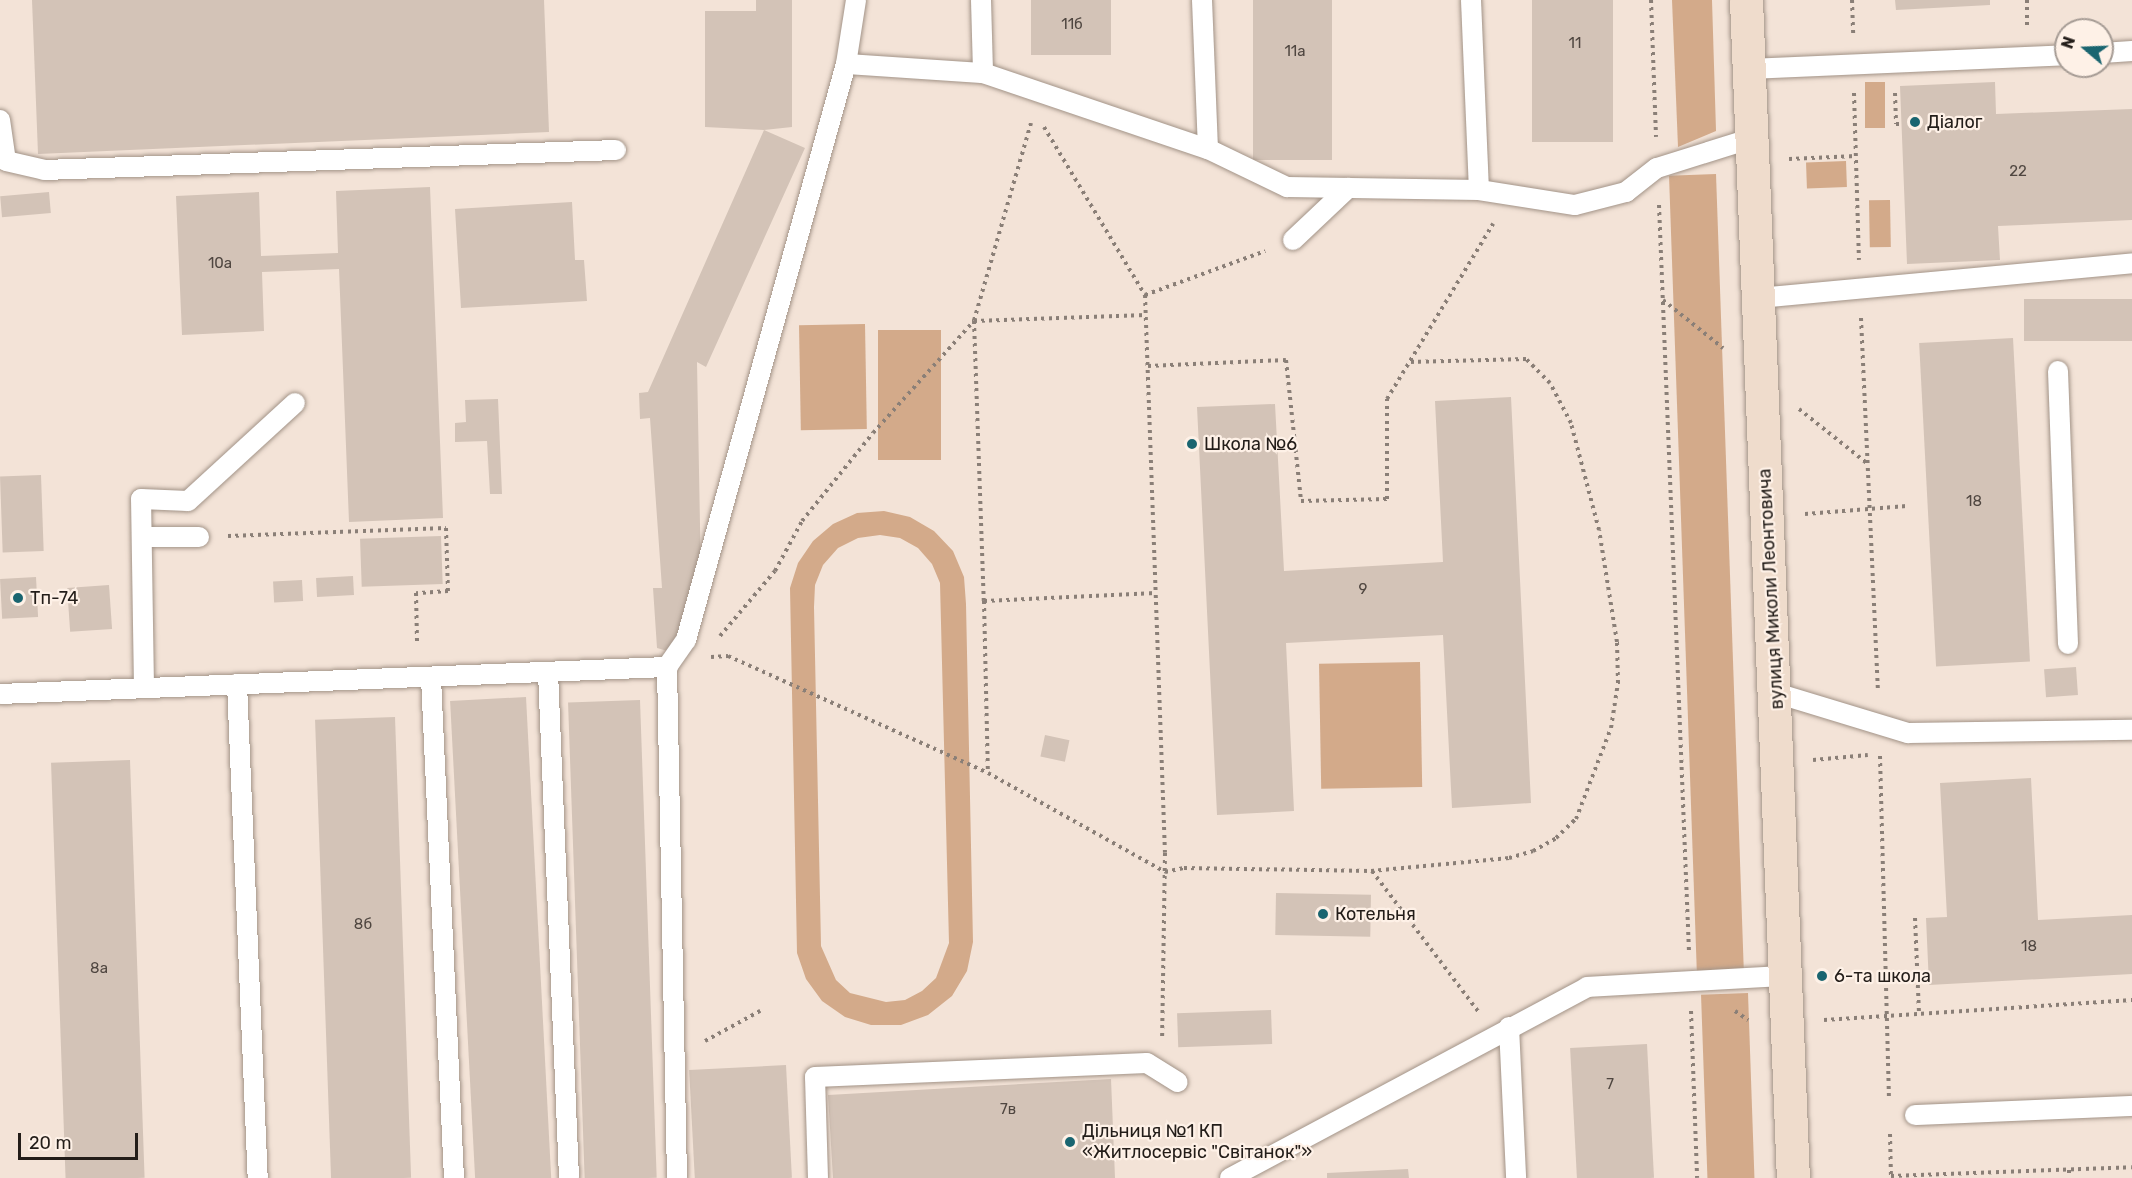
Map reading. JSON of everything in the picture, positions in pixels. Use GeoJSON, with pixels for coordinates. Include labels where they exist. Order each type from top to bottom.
{"type":"FeatureCollection","features":[{"type":"Feature","properties":{"kind":"street","name":"вулиця Миколи Леонтовича"},"geometry":{"type":"LineString","coordinates":[[1746,0],[1776,693],[1793,1178]]}},
{"type":"Feature","properties":{"kind":"lane"},"geometry":{"type":"LineString","coordinates":[[677,1178],[667,667],[686,640],[846,64],[856,0]]}},
{"type":"Feature","properties":{"kind":"lane"},"geometry":{"type":"LineString","coordinates":[[981,0],[984,73]]}},
{"type":"Feature","properties":{"kind":"lane"},"geometry":{"type":"LineString","coordinates":[[1202,0],[1208,149]]}},
{"type":"Feature","properties":{"kind":"lane"},"geometry":{"type":"LineString","coordinates":[[1471,0],[1479,190]]}},
{"type":"Feature","properties":{"kind":"lane"},"geometry":{"type":"LineString","coordinates":[[2114,52],[2132,51]]}},
{"type":"Feature","properties":{"kind":"lane"},"geometry":{"type":"LineString","coordinates":[[1749,69],[2054,56]]}},
{"type":"Feature","properties":{"kind":"lane"},"geometry":{"type":"LineString","coordinates":[[846,64],[984,73],[1030,86],[1208,149],[1287,187],[1479,190],[1575,205],[1626,192],[1657,168],[1753,150]]}},
{"type":"Feature","properties":{"kind":"lane"},"geometry":{"type":"LineString","coordinates":[[0,120],[6,161],[44,170],[616,150]]}},
{"type":"Feature","properties":{"kind":"lane"},"geometry":{"type":"LineString","coordinates":[[1293,240],[1348,188]]}},
{"type":"Feature","properties":{"kind":"lane"},"geometry":{"type":"LineString","coordinates":[[1758,298],[2132,263]]}},
{"type":"Feature","properties":{"kind":"lane"},"geometry":{"type":"LineString","coordinates":[[2058,371],[2068,644]]}},
{"type":"Feature","properties":{"kind":"lane"},"geometry":{"type":"LineString","coordinates":[[144,688],[141,499],[188,501],[294,403]]}},
{"type":"Feature","properties":{"kind":"lane"},"geometry":{"type":"LineString","coordinates":[[142,537],[199,537]]}},
{"type":"Feature","properties":{"kind":"lane"},"geometry":{"type":"LineString","coordinates":[[0,694],[667,667]]}},
{"type":"Feature","properties":{"kind":"lane"},"geometry":{"type":"LineString","coordinates":[[548,672],[568,1178]]}},
{"type":"Feature","properties":{"kind":"lane"},"geometry":{"type":"LineString","coordinates":[[430,678],[454,1178]]}},
{"type":"Feature","properties":{"kind":"lane"},"geometry":{"type":"LineString","coordinates":[[237,684],[258,1178]]}},
{"type":"Feature","properties":{"kind":"lane"},"geometry":{"type":"LineString","coordinates":[[1776,693],[1908,733],[2132,730]]}},
{"type":"Feature","properties":{"kind":"lane"},"geometry":{"type":"LineString","coordinates":[[1230,1178],[1259,1170],[1501,1032],[1587,987],[1786,976]]}},
{"type":"Feature","properties":{"kind":"lane"},"geometry":{"type":"LineString","coordinates":[[1501,1032],[1515,1178]]}},
{"type":"Feature","properties":{"kind":"lane"},"geometry":{"type":"LineString","coordinates":[[818,1178],[815,1077],[1147,1063],[1178,1082]]}},
{"type":"Feature","properties":{"kind":"lane"},"geometry":{"type":"LineString","coordinates":[[1915,1115],[2132,1106]]}},
{"type":"Feature","properties":{"kind":"path"},"geometry":{"type":"LineString","coordinates":[[1652,0],[1697,1178]]}},
{"type":"Feature","properties":{"kind":"path"},"geometry":{"type":"LineString","coordinates":[[1030,86],[1042,123],[1145,295],[1165,872],[1162,1047]]}},
{"type":"Feature","properties":{"kind":"path"},"geometry":{"type":"LineString","coordinates":[[1854,93],[1859,287],[1880,725],[1887,1016]]}},
{"type":"Feature","properties":{"kind":"path"},"geometry":{"type":"LineString","coordinates":[[988,773],[974,321],[1036,106]]}},
{"type":"Feature","properties":{"kind":"path"},"geometry":{"type":"LineString","coordinates":[[1753,150],[1856,156]]}},
{"type":"Feature","properties":{"kind":"path"},"geometry":{"type":"LineString","coordinates":[[1148,366],[1286,360],[1301,501],[1387,499],[1387,399],[1513,195]]}},
{"type":"Feature","properties":{"kind":"path"},"geometry":{"type":"LineString","coordinates":[[1145,295],[1293,240]]}},
{"type":"Feature","properties":{"kind":"path"},"geometry":{"type":"LineString","coordinates":[[713,642],[731,627],[775,571],[802,521],[866,442],[974,321],[1146,315]]}},
{"type":"Feature","properties":{"kind":"path"},"geometry":{"type":"LineString","coordinates":[[706,657],[728,656],[988,773],[1165,872],[1184,868],[1371,871],[1509,858],[1556,838],[1576,819],[1611,728],[1618,683],[1617,642],[1599,530],[1571,423],[1550,383],[1526,359],[1409,362]]}},
{"type":"Feature","properties":{"kind":"path"},"geometry":{"type":"LineString","coordinates":[[1805,514],[1907,506]]}},
{"type":"Feature","properties":{"kind":"path"},"geometry":{"type":"LineString","coordinates":[[199,537],[446,528],[448,591],[416,593],[417,642]]}},
{"type":"Feature","properties":{"kind":"path"},"geometry":{"type":"LineString","coordinates":[[984,601],[1156,593]]}},
{"type":"Feature","properties":{"kind":"path"},"geometry":{"type":"LineString","coordinates":[[1820,759],[1880,754]]}},
{"type":"Feature","properties":{"kind":"path"},"geometry":{"type":"LineString","coordinates":[[1371,871],[1501,1032]]}},
{"type":"Feature","properties":{"kind":"path"},"geometry":{"type":"LineString","coordinates":[[1915,918],[1919,1014]]}},
{"type":"Feature","properties":{"kind":"path"},"geometry":{"type":"LineString","coordinates":[[1825,1020],[2132,1000]]}},
{"type":"Feature","properties":{"kind":"path"},"geometry":{"type":"LineString","coordinates":[[699,1043],[716,1038],[760,1011]]}},
{"type":"Feature","properties":{"kind":"path"},"geometry":{"type":"LineString","coordinates":[[1891,1176],[2132,1167]]}},
{"type":"Feature","properties":{"kind":"path"},"geometry":{"type":"LineString","coordinates":[[2069,1170],[2069,1178]]}},
{"type":"Feature","properties":{"kind":"shaded area"},"geometry":{"type":"Polygon","coordinates":[[[1672,0],[1712,0],[1716,131],[1678,147],[1672,0]]]}},
{"type":"Feature","properties":{"kind":"shaded area"},"geometry":{"type":"Polygon","coordinates":[[[1865,82],[1885,82],[1885,128],[1865,128],[1865,82]]]}},
{"type":"Feature","properties":{"kind":"shaded area"},"geometry":{"type":"Polygon","coordinates":[[[1846,161],[1847,187],[1807,188],[1806,162],[1846,161]]]}},
{"type":"Feature","properties":{"kind":"shaded area"},"geometry":{"type":"Polygon","coordinates":[[[1716,174],[1744,970],[1697,971],[1669,176],[1716,174]]]}},
{"type":"Feature","properties":{"kind":"shaded area"},"geometry":{"type":"Polygon","coordinates":[[[1869,200],[1890,200],[1891,247],[1870,247],[1869,200]]]}},
{"type":"Feature","properties":{"kind":"shaded area"},"geometry":{"type":"Polygon","coordinates":[[[865,324],[867,429],[801,430],[799,325],[865,324]]]}},
{"type":"Feature","properties":{"kind":"shaded area"},"geometry":{"type":"Polygon","coordinates":[[[878,330],[941,330],[941,460],[878,460],[878,330]]]}},
{"type":"Feature","properties":{"kind":"shaded area"},"geometry":{"type":"Polygon","coordinates":[[[884,511],[910,517],[934,531],[953,551],[964,577],[973,942],[967,971],[952,996],[928,1015],[901,1025],[871,1025],[845,1017],[822,1001],[806,979],[797,953],[790,588],[798,563],[813,541],[833,524],[857,513],[884,511]],[[880,535],[858,538],[838,548],[823,565],[815,585],[814,607],[821,946],[836,980],[850,993],[886,1002],[905,1000],[922,991],[936,978],[949,943],[940,583],[932,564],[918,548],[900,538],[880,535]]]}},
{"type":"Feature","properties":{"kind":"shaded area"},"geometry":{"type":"Polygon","coordinates":[[[1420,662],[1422,787],[1321,789],[1319,664],[1420,662]]]}},
{"type":"Feature","properties":{"kind":"shaded area"},"geometry":{"type":"Polygon","coordinates":[[[1748,993],[1754,1178],[1707,1178],[1701,995],[1748,993]]]}},
{"type":"Feature","properties":{"kind":"building"},"geometry":{"type":"Polygon","coordinates":[[[32,0],[544,0],[549,132],[38,154],[32,0]]]}},
{"type":"Feature","properties":{"kind":"building"},"geometry":{"type":"Polygon","coordinates":[[[756,0],[792,0],[792,127],[764,130],[705,127],[705,11],[756,11],[756,0]]]}},
{"type":"Feature","properties":{"kind":"building"},"geometry":{"type":"Polygon","coordinates":[[[1031,0],[1111,0],[1111,55],[1031,55],[1031,0]]]}},
{"type":"Feature","properties":{"kind":"building"},"geometry":{"type":"Polygon","coordinates":[[[1253,0],[1332,0],[1332,160],[1253,160],[1253,0]]]}},
{"type":"Feature","properties":{"kind":"building"},"geometry":{"type":"Polygon","coordinates":[[[1532,0],[1613,0],[1613,142],[1532,142],[1532,0]]]}},
{"type":"Feature","properties":{"kind":"building"},"geometry":{"type":"Polygon","coordinates":[[[1895,0],[1990,0],[1990,5],[1896,10],[1895,0]]]}},
{"type":"Feature","properties":{"kind":"building"},"geometry":{"type":"Polygon","coordinates":[[[1995,82],[1996,114],[2132,109],[2132,220],[1998,226],[2000,260],[1907,264],[1900,86],[1995,82]]]}},
{"type":"Feature","properties":{"kind":"building"},"geometry":{"type":"Polygon","coordinates":[[[764,130],[805,148],[706,367],[697,362],[701,579],[671,652],[657,648],[653,588],[662,588],[650,418],[640,419],[639,393],[648,392],[764,130]]]}},
{"type":"Feature","properties":{"kind":"building"},"geometry":{"type":"Polygon","coordinates":[[[430,187],[443,518],[349,522],[339,269],[262,272],[264,331],[182,335],[176,196],[259,192],[261,256],[338,253],[336,191],[430,187]]]}},
{"type":"Feature","properties":{"kind":"building"},"geometry":{"type":"Polygon","coordinates":[[[49,192],[51,213],[2,217],[0,196],[49,192]]]}},
{"type":"Feature","properties":{"kind":"building"},"geometry":{"type":"Polygon","coordinates":[[[572,202],[575,260],[584,260],[587,301],[461,308],[455,209],[572,202]]]}},
{"type":"Feature","properties":{"kind":"building"},"geometry":{"type":"Polygon","coordinates":[[[2024,299],[2132,299],[2132,341],[2024,341],[2024,299]]]}},
{"type":"Feature","properties":{"kind":"building"},"geometry":{"type":"Polygon","coordinates":[[[2013,338],[2030,662],[1936,666],[1919,343],[2013,338]]]}},
{"type":"Feature","properties":{"kind":"building"},"geometry":{"type":"Polygon","coordinates":[[[1511,397],[1531,803],[1452,808],[1443,635],[1286,643],[1294,811],[1217,815],[1197,407],[1275,404],[1284,571],[1443,562],[1435,401],[1511,397]]]}},
{"type":"Feature","properties":{"kind":"building"},"geometry":{"type":"Polygon","coordinates":[[[498,399],[502,494],[490,494],[487,441],[455,442],[455,423],[466,422],[465,400],[498,399]]]}},
{"type":"Feature","properties":{"kind":"building"},"geometry":{"type":"Polygon","coordinates":[[[41,475],[44,551],[3,552],[0,476],[41,475]]]}},
{"type":"Feature","properties":{"kind":"building"},"geometry":{"type":"Polygon","coordinates":[[[441,536],[443,584],[362,587],[360,539],[441,536]]]}},
{"type":"Feature","properties":{"kind":"building"},"geometry":{"type":"Polygon","coordinates":[[[353,576],[354,595],[317,597],[316,578],[353,576]]]}},
{"type":"Feature","properties":{"kind":"building","name":"Тп-74"},"geometry":{"type":"Polygon","coordinates":[[[36,577],[38,617],[2,619],[0,579],[36,577]]]}},
{"type":"Feature","properties":{"kind":"building"},"geometry":{"type":"Polygon","coordinates":[[[302,580],[303,601],[274,602],[273,582],[302,580]]]}},
{"type":"Feature","properties":{"kind":"building"},"geometry":{"type":"Polygon","coordinates":[[[109,585],[112,629],[70,632],[67,588],[109,585]]]}},
{"type":"Feature","properties":{"kind":"building"},"geometry":{"type":"Polygon","coordinates":[[[2076,667],[2078,695],[2046,697],[2044,669],[2076,667]]]}},
{"type":"Feature","properties":{"kind":"building"},"geometry":{"type":"Polygon","coordinates":[[[526,697],[551,1178],[475,1178],[450,701],[526,697]]]}},
{"type":"Feature","properties":{"kind":"building"},"geometry":{"type":"Polygon","coordinates":[[[640,700],[657,1178],[585,1178],[568,703],[640,700]]]}},
{"type":"Feature","properties":{"kind":"building"},"geometry":{"type":"Polygon","coordinates":[[[395,717],[411,1178],[331,1178],[315,720],[395,717]]]}},
{"type":"Feature","properties":{"kind":"building"},"geometry":{"type":"Polygon","coordinates":[[[1045,735],[1069,740],[1065,762],[1040,757],[1045,735]]]}},
{"type":"Feature","properties":{"kind":"building"},"geometry":{"type":"Polygon","coordinates":[[[130,760],[145,1178],[66,1178],[51,763],[130,760]]]}},
{"type":"Feature","properties":{"kind":"building"},"geometry":{"type":"Polygon","coordinates":[[[2031,778],[2038,920],[2132,915],[2132,974],[1929,985],[1926,918],[1947,917],[1940,783],[2031,778]]]}},
{"type":"Feature","properties":{"kind":"building","name":"Котельня"},"geometry":{"type":"Polygon","coordinates":[[[1276,893],[1371,895],[1370,937],[1275,935],[1276,893]]]}},
{"type":"Feature","properties":{"kind":"building"},"geometry":{"type":"Polygon","coordinates":[[[1271,1010],[1272,1044],[1178,1047],[1177,1013],[1271,1010]]]}},
{"type":"Feature","properties":{"kind":"building"},"geometry":{"type":"Polygon","coordinates":[[[1647,1044],[1654,1178],[1577,1178],[1570,1048],[1647,1044]]]}},
{"type":"Feature","properties":{"kind":"building"},"geometry":{"type":"Polygon","coordinates":[[[786,1065],[792,1178],[695,1178],[689,1070],[786,1065]]]}},
{"type":"Feature","properties":{"kind":"building"},"geometry":{"type":"Polygon","coordinates":[[[1111,1079],[1115,1178],[833,1178],[828,1095],[1111,1079]]]}},
{"type":"Feature","properties":{"kind":"building"},"geometry":{"type":"Polygon","coordinates":[[[1408,1169],[1409,1178],[1327,1178],[1327,1173],[1408,1169]]]}},
{"type":"Feature","properties":{"kind":"place","name":"Діалог"},"geometry":{"type":"Point","coordinates":[1915,122]}},
{"type":"Feature","properties":{"kind":"place","name":"Школа №6"},"geometry":{"type":"Point","coordinates":[1192,444]}},
{"type":"Feature","properties":{"kind":"place","name":"Тп-74"},"geometry":{"type":"Point","coordinates":[18,598]}},
{"type":"Feature","properties":{"kind":"place","name":"Котельня"},"geometry":{"type":"Point","coordinates":[1323,914]}},
{"type":"Feature","properties":{"kind":"place","name":"6-та школа"},"geometry":{"type":"Point","coordinates":[1822,976]}},
{"type":"Feature","properties":{"kind":"place","name":"Дільниця №1 КП «Житлосервіс \"Світанок\"»"},"geometry":{"type":"Point","coordinates":[1070,1142]}}]}
